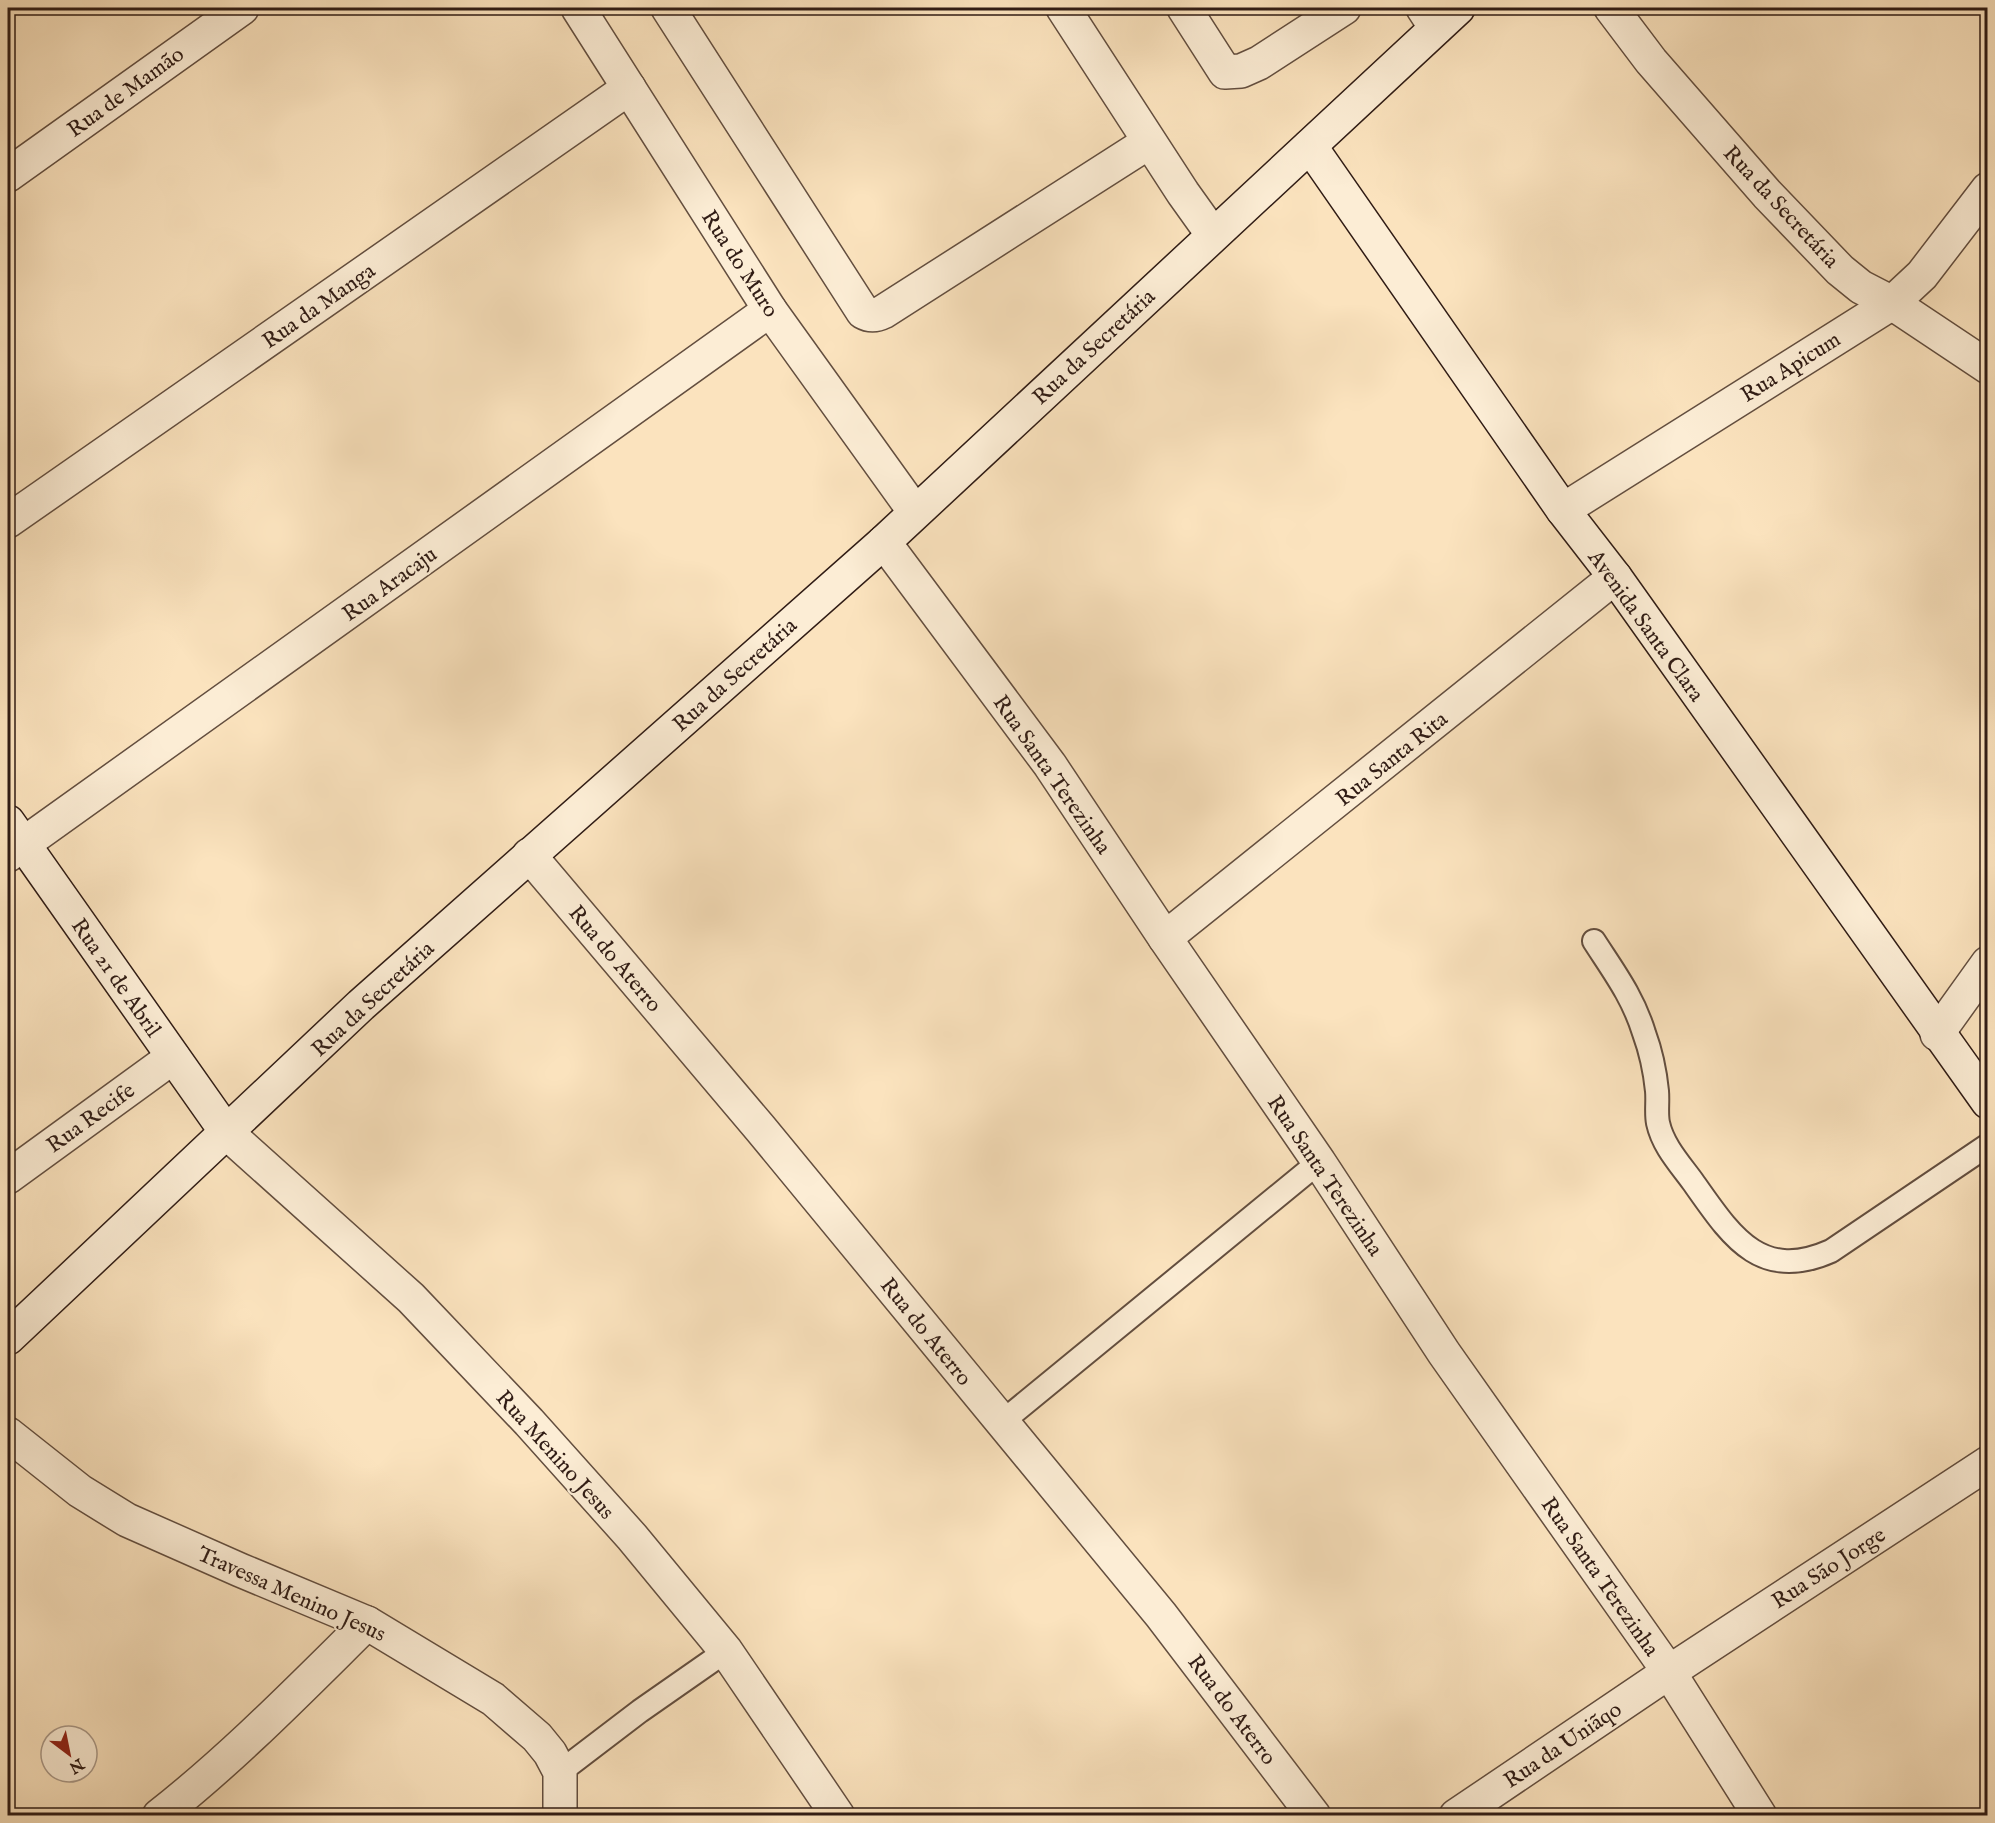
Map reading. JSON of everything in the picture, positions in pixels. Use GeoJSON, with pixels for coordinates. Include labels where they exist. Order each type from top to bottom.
{"type":"FeatureCollection","features":[{"type":"Feature","properties":{"kind":"street","name":"Rua de Mamão"},"geometry":{"type":"LineString","coordinates":[[8,175],[242,8]]}},
{"type":"Feature","properties":{"kind":"street","name":"Rua do Muro"},"geometry":{"type":"LineString","coordinates":[[578,8],[770,310],[915,512]]}},
{"type":"Feature","properties":{"kind":"street"},"geometry":{"type":"LineString","coordinates":[[668,8],[863,312],[868,315],[883,312],[1149,142]]}},
{"type":"Feature","properties":{"kind":"street"},"geometry":{"type":"LineString","coordinates":[[1063,8],[1149,142],[1213,235]]}},
{"type":"Feature","properties":{"kind":"street"},"geometry":{"type":"LineString","coordinates":[[1184,8],[1225,72],[1241,71],[1259,63],[1344,8]]}},
{"type":"Feature","properties":{"kind":"street","name":"Rua da Secretária"},"geometry":{"type":"LineString","coordinates":[[1611,8],[1651,61],[1767,194],[1840,270],[1862,287],[1892,303],[1988,367]]}},
{"type":"Feature","properties":{"kind":"street","name":"Rua da Secretária"},"geometry":{"type":"LineString","coordinates":[[8,1338],[361,1005],[884,542],[1310,146],[1439,14]]}},
{"type":"Feature","properties":{"kind":"street","name":"Rua da Manga"},"geometry":{"type":"LineString","coordinates":[[8,521],[629,88]]}},
{"type":"Feature","properties":{"kind":"street","name":"Avenida Santa Clara"},"geometry":{"type":"LineString","coordinates":[[1310,146],[1563,510],[1615,577],[1937,1034],[1988,1102]]}},
{"type":"Feature","properties":{"kind":"street","name":"Rua Apicum"},"geometry":{"type":"LineString","coordinates":[[1563,510],[1892,303],[1922,275],[1988,189]]}},
{"type":"Feature","properties":{"kind":"street","name":"Rua Aracaju"},"geometry":{"type":"LineString","coordinates":[[13,840],[770,310]]}},
{"type":"Feature","properties":{"kind":"street","name":"Rua Santa Terezinha"},"geometry":{"type":"LineString","coordinates":[[884,542],[1050,765],[1165,938],[1319,1162],[1444,1353],[1669,1672],[1760,1815]]}},
{"type":"Feature","properties":{"kind":"street","name":"Rua Santa Rita"},"geometry":{"type":"LineString","coordinates":[[1165,938],[1615,577]]}},
{"type":"Feature","properties":{"kind":"street","name":"Rua 21 de Abril"},"geometry":{"type":"LineString","coordinates":[[13,840],[227,1133]]}},
{"type":"Feature","properties":{"kind":"street","name":"Rua do Aterro"},"geometry":{"type":"LineString","coordinates":[[529,855],[768,1137],[1161,1615],[1314,1815]]}},
{"type":"Feature","properties":{"kind":"street"},"geometry":{"type":"LineString","coordinates":[[1937,1034],[1988,963]]}},
{"type":"Feature","properties":{"kind":"street","name":"Rua Recife"},"geometry":{"type":"LineString","coordinates":[[8,1177],[173,1057]]}},
{"type":"Feature","properties":{"kind":"street","name":"Rua Menino Jesus"},"geometry":{"type":"LineString","coordinates":[[227,1133],[411,1298],[529,1422],[632,1537],[726,1651],[838,1815]]}},
{"type":"Feature","properties":{"kind":"street","name":"Travessa Menino Jesus"},"geometry":{"type":"LineString","coordinates":[[8,1434],[80,1491],[127,1520],[367,1623],[494,1699],[537,1737],[550,1753],[560,1772]]}},
{"type":"Feature","properties":{"kind":"street","name":"Rua São Jorge"},"geometry":{"type":"LineString","coordinates":[[1669,1672],[1988,1462]]}},
{"type":"Feature","properties":{"kind":"street"},"geometry":{"type":"LineString","coordinates":[[159,1815],[203,1781],[252,1736],[367,1623]]}},
{"type":"Feature","properties":{"kind":"street","name":"Rua da Uniãqo"},"geometry":{"type":"LineString","coordinates":[[1456,1815],[1669,1672]]}},
{"type":"Feature","properties":{"kind":"street"},"geometry":{"type":"LineString","coordinates":[[560,1772],[561,1815]]}},
{"type":"Feature","properties":{"kind":"lane"},"geometry":{"type":"LineString","coordinates":[[1594,941],[1630,996],[1644,1032],[1653,1061],[1658,1123],[1666,1145],[1728,1231],[1752,1250],[1782,1262],[1811,1259],[1831,1251],[1988,1145]]}},
{"type":"Feature","properties":{"kind":"lane"},"geometry":{"type":"LineString","coordinates":[[1002,1422],[1319,1162]]}},
{"type":"Feature","properties":{"kind":"lane"},"geometry":{"type":"LineString","coordinates":[[560,1772],[640,1711],[726,1651]]}}]}
